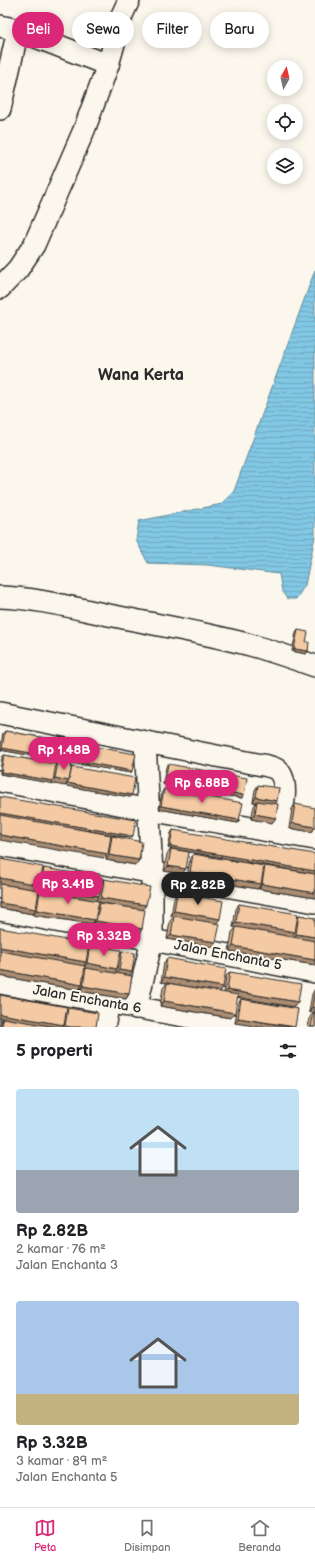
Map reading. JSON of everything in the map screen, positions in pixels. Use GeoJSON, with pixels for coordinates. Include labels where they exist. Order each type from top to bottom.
{"type":"FeatureCollection","features":[{"type":"Feature","properties":{"kind":"street"},"geometry":{"type":"LineString","coordinates":[[0,288],[9,268],[34,245],[81,137],[108,65],[122,15],[129,0]]}},
{"type":"Feature","properties":{"kind":"street"},"geometry":{"type":"LineString","coordinates":[[0,109],[9,28],[108,65]]}},
{"type":"Feature","properties":{"kind":"street"},"geometry":{"type":"LineString","coordinates":[[0,597],[17,597],[58,603],[98,613],[172,627],[254,646],[315,666]]}},
{"type":"Feature","properties":{"kind":"street"},"geometry":{"type":"LineString","coordinates":[[0,713],[258,764],[276,769],[284,781],[285,795],[278,832]]}},
{"type":"Feature","properties":{"kind":"street"},"geometry":{"type":"LineString","coordinates":[[136,1008],[152,940],[152,873],[145,742]]}},
{"type":"Feature","properties":{"kind":"street"},"geometry":{"type":"LineString","coordinates":[[0,781],[149,810],[315,839]]}},
{"type":"Feature","properties":{"kind":"street"},"geometry":{"type":"LineString","coordinates":[[0,845],[315,902]]}},
{"type":"Feature","properties":{"kind":"street","name":"Jalan Enchanta 5"},"geometry":{"type":"LineString","coordinates":[[0,910],[315,972]]}},
{"type":"Feature","properties":{"kind":"street","name":"Jalan Enchanta 6"},"geometry":{"type":"LineString","coordinates":[[0,984],[136,1008],[158,1019],[245,1027]]}},
{"type":"Feature","properties":{"kind":"street"},"geometry":{"type":"LineString","coordinates":[[104,1027],[109,1003]]}},
{"type":"Feature","properties":{"kind":"water"},"geometry":{"type":"Polygon","coordinates":[[[315,270],[315,536],[305,585],[296,599],[287,599],[282,591],[279,574],[208,565],[148,563],[136,540],[139,521],[222,504],[234,491],[315,270]]]}},
{"type":"Feature","properties":{"kind":"building"},"geometry":{"type":"Polygon","coordinates":[[[298,630],[308,632],[306,642],[309,642],[308,651],[294,649],[298,630]]]}},
{"type":"Feature","properties":{"kind":"building"},"geometry":{"type":"Polygon","coordinates":[[[5,731],[57,740],[54,757],[2,748],[5,731]]]}},
{"type":"Feature","properties":{"kind":"building"},"geometry":{"type":"Polygon","coordinates":[[[59,738],[73,740],[70,757],[56,754],[59,738]]]}},
{"type":"Feature","properties":{"kind":"building"},"geometry":{"type":"Polygon","coordinates":[[[72,743],[136,754],[132,771],[68,759],[70,757],[72,743]]]}},
{"type":"Feature","properties":{"kind":"building"},"geometry":{"type":"Polygon","coordinates":[[[4,755],[56,764],[53,781],[1,772],[4,755]]]}},
{"type":"Feature","properties":{"kind":"building"},"geometry":{"type":"Polygon","coordinates":[[[58,762],[72,764],[69,781],[55,778],[58,762]]]}},
{"type":"Feature","properties":{"kind":"building"},"geometry":{"type":"Polygon","coordinates":[[[168,764],[247,778],[244,795],[165,781],[168,764]]]}},
{"type":"Feature","properties":{"kind":"building"},"geometry":{"type":"Polygon","coordinates":[[[72,767],[135,778],[132,795],[67,783],[69,781],[72,767]]]}},
{"type":"Feature","properties":{"kind":"building"},"geometry":{"type":"Polygon","coordinates":[[[258,785],[279,788],[277,801],[256,797],[258,785]]]}},
{"type":"Feature","properties":{"kind":"building"},"geometry":{"type":"Polygon","coordinates":[[[164,789],[243,803],[239,820],[161,806],[164,789]]]}},
{"type":"Feature","properties":{"kind":"building"},"geometry":{"type":"Polygon","coordinates":[[[0,797],[136,820],[133,836],[0,813],[0,797]]]}},
{"type":"Feature","properties":{"kind":"building"},"geometry":{"type":"Polygon","coordinates":[[[257,801],[278,804],[276,818],[255,814],[257,801]]]}},
{"type":"Feature","properties":{"kind":"building"},"geometry":{"type":"Polygon","coordinates":[[[295,804],[315,808],[315,827],[292,823],[295,804]]]}},
{"type":"Feature","properties":{"kind":"building"},"geometry":{"type":"Polygon","coordinates":[[[0,815],[111,835],[108,854],[0,835],[0,815]]]}},
{"type":"Feature","properties":{"kind":"building"},"geometry":{"type":"Polygon","coordinates":[[[173,830],[315,854],[315,871],[170,846],[173,830]]]}},
{"type":"Feature","properties":{"kind":"building"},"geometry":{"type":"Polygon","coordinates":[[[112,836],[142,842],[139,860],[109,855],[112,836]]]}},
{"type":"Feature","properties":{"kind":"building"},"geometry":{"type":"Polygon","coordinates":[[[171,849],[189,852],[186,869],[168,866],[171,849]]]}},
{"type":"Feature","properties":{"kind":"building"},"geometry":{"type":"Polygon","coordinates":[[[193,854],[264,866],[261,884],[190,872],[193,854]]]}},
{"type":"Feature","properties":{"kind":"building"},"geometry":{"type":"Polygon","coordinates":[[[0,859],[43,867],[40,885],[0,878],[0,859]]]}},
{"type":"Feature","properties":{"kind":"building"},"geometry":{"type":"Polygon","coordinates":[[[265,866],[315,874],[315,893],[262,884],[265,866]]]}},
{"type":"Feature","properties":{"kind":"building"},"geometry":{"type":"Polygon","coordinates":[[[44,868],[103,878],[99,896],[41,886],[44,868]]]}},
{"type":"Feature","properties":{"kind":"building"},"geometry":{"type":"Polygon","coordinates":[[[104,879],[150,887],[146,905],[101,898],[104,879]]]}},
{"type":"Feature","properties":{"kind":"building"},"geometry":{"type":"Polygon","coordinates":[[[0,884],[39,890],[36,909],[0,903],[0,884]]]}},
{"type":"Feature","properties":{"kind":"building"},"geometry":{"type":"Polygon","coordinates":[[[40,891],[99,901],[95,920],[37,910],[40,891]]]}},
{"type":"Feature","properties":{"kind":"building"},"geometry":{"type":"Polygon","coordinates":[[[177,893],[223,901],[220,919],[174,911],[177,893]]]}},
{"type":"Feature","properties":{"kind":"building"},"geometry":{"type":"Polygon","coordinates":[[[100,903],[145,910],[142,929],[96,921],[100,903]]]}},
{"type":"Feature","properties":{"kind":"building"},"geometry":{"type":"Polygon","coordinates":[[[239,904],[298,914],[295,932],[236,922],[239,904]]]}},
{"type":"Feature","properties":{"kind":"building"},"geometry":{"type":"Polygon","coordinates":[[[299,915],[315,918],[315,937],[296,934],[299,915]]]}},
{"type":"Feature","properties":{"kind":"building"},"geometry":{"type":"Polygon","coordinates":[[[174,916],[220,924],[216,942],[171,935],[174,916]]]}},
{"type":"Feature","properties":{"kind":"building"},"geometry":{"type":"Polygon","coordinates":[[[236,927],[315,941],[315,960],[233,946],[236,927]]]}},
{"type":"Feature","properties":{"kind":"building"},"geometry":{"type":"Polygon","coordinates":[[[0,928],[89,944],[86,962],[0,947],[0,928]]]}},
{"type":"Feature","properties":{"kind":"building"},"geometry":{"type":"Polygon","coordinates":[[[90,945],[121,950],[117,969],[87,963],[90,945]]]}},
{"type":"Feature","properties":{"kind":"building"},"geometry":{"type":"Polygon","coordinates":[[[0,951],[85,966],[82,985],[0,970],[0,951]]]}},
{"type":"Feature","properties":{"kind":"building"},"geometry":{"type":"Polygon","coordinates":[[[122,951],[135,953],[132,972],[119,970],[122,951]]]}},
{"type":"Feature","properties":{"kind":"building"},"geometry":{"type":"Polygon","coordinates":[[[167,958],[226,969],[223,987],[164,977],[167,958]]]}},
{"type":"Feature","properties":{"kind":"building"},"geometry":{"type":"Polygon","coordinates":[[[86,968],[132,976],[129,994],[83,986],[86,968]]]}},
{"type":"Feature","properties":{"kind":"building"},"geometry":{"type":"Polygon","coordinates":[[[230,972],[301,984],[298,1002],[227,990],[230,972]]]}},
{"type":"Feature","properties":{"kind":"building"},"geometry":{"type":"Polygon","coordinates":[[[167,983],[238,995],[235,1013],[164,1001],[167,983]]]}},
{"type":"Feature","properties":{"kind":"building"},"geometry":{"type":"Polygon","coordinates":[[[315,989],[315,1008],[312,1007],[315,989]]]}},
{"type":"Feature","properties":{"kind":"building"},"geometry":{"type":"Polygon","coordinates":[[[0,995],[67,1007],[64,1025],[0,1014],[0,995]]]}},
{"type":"Feature","properties":{"kind":"building"},"geometry":{"type":"Polygon","coordinates":[[[241,999],[298,1009],[295,1027],[238,1018],[241,999]]]}},
{"type":"Feature","properties":{"kind":"building"},"geometry":{"type":"Polygon","coordinates":[[[68,1008],[98,1013],[96,1027],[65,1026],[68,1008]]]}},
{"type":"Feature","properties":{"kind":"building"},"geometry":{"type":"Polygon","coordinates":[[[314,1012],[315,1027],[311,1027],[314,1012]]]}},
{"type":"Feature","properties":{"kind":"building"},"geometry":{"type":"Polygon","coordinates":[[[3,1018],[57,1027],[2,1027],[3,1018]]]}},
{"type":"Feature","properties":{"kind":"district","name":"Wana Kerta"},"geometry":{"type":"Point","coordinates":[141,375]}}]}
